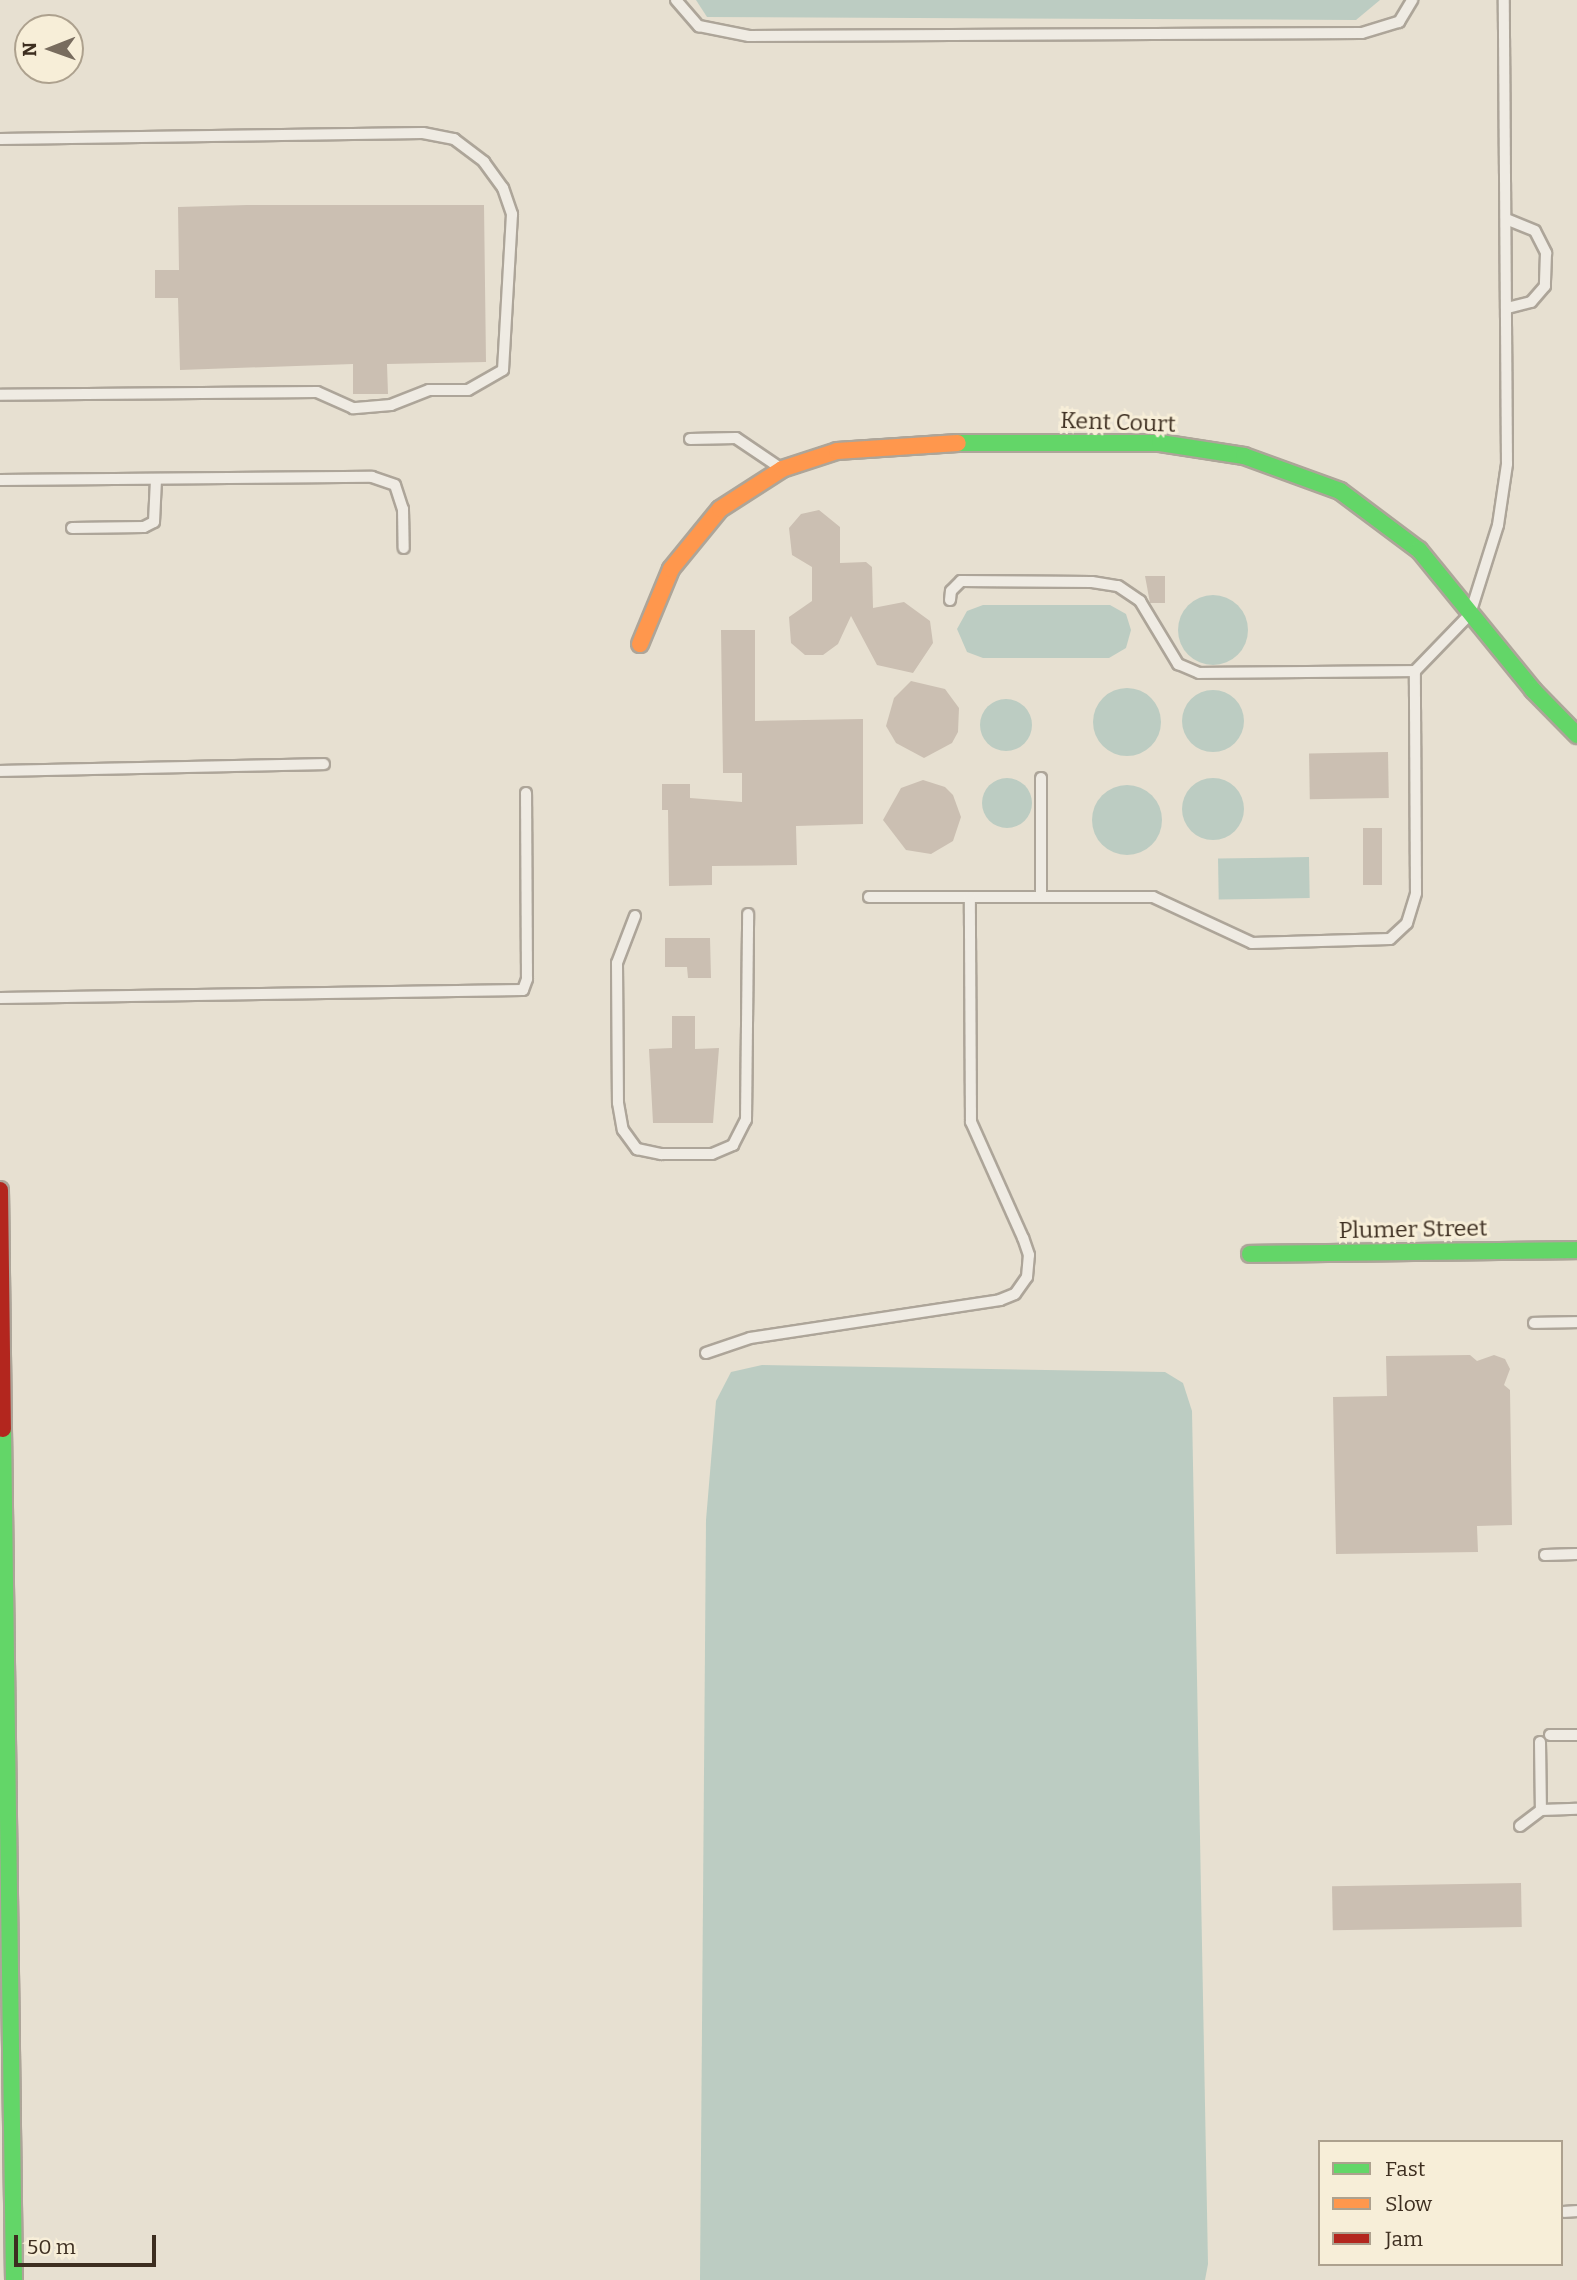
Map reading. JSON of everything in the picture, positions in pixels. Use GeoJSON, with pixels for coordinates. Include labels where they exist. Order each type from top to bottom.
{"type":"FeatureCollection","features":[{"type":"Feature","properties":{"kind":"street","name":"Kent Court"},"geometry":{"type":"LineString","coordinates":[[640,644],[671,569],[720,509],[782,469],[836,451],[928,443],[1160,443],[1244,456],[1340,491],[1419,550],[1470,614],[1577,735]]}},
{"type":"Feature","properties":{"kind":"street"},"geometry":{"type":"LineString","coordinates":[[0,1190],[14,2280]]}},
{"type":"Feature","properties":{"kind":"street","name":"Plumer Street"},"geometry":{"type":"LineString","coordinates":[[1250,1254],[1577,1250]]}},
{"type":"Feature","properties":{"kind":"lane"},"geometry":{"type":"LineString","coordinates":[[676,0],[699,26],[749,36],[1362,33],[1399,22],[1412,0]]}},
{"type":"Feature","properties":{"kind":"lane"},"geometry":{"type":"LineString","coordinates":[[869,897],[1153,897],[1252,943],[1390,939],[1407,923],[1416,893],[1415,671],[1470,614],[1498,525],[1507,464],[1504,0]]}},
{"type":"Feature","properties":{"kind":"lane"},"geometry":{"type":"LineString","coordinates":[[0,139],[423,133],[454,139],[484,162],[503,188],[512,214],[503,370],[468,390],[429,390],[391,405],[353,408],[317,392],[0,395]]}},
{"type":"Feature","properties":{"kind":"lane"},"geometry":{"type":"LineString","coordinates":[[1506,219],[1535,231],[1546,253],[1545,286],[1531,302],[1507,308]]}},
{"type":"Feature","properties":{"kind":"lane"},"geometry":{"type":"LineString","coordinates":[[690,439],[736,438],[782,469]]}},
{"type":"Feature","properties":{"kind":"lane"},"geometry":{"type":"LineString","coordinates":[[0,480],[372,477],[396,485],[403,509],[404,548]]}},
{"type":"Feature","properties":{"kind":"lane"},"geometry":{"type":"LineString","coordinates":[[72,528],[144,527],[154,522],[156,479]]}},
{"type":"Feature","properties":{"kind":"lane"},"geometry":{"type":"LineString","coordinates":[[950,600],[951,591],[961,581],[1091,582],[1118,586],[1140,601],[1178,664],[1199,673],[1415,671]]}},
{"type":"Feature","properties":{"kind":"lane"},"geometry":{"type":"LineString","coordinates":[[0,771],[324,764]]}},
{"type":"Feature","properties":{"kind":"lane"},"geometry":{"type":"LineString","coordinates":[[1041,778],[1041,897]]}},
{"type":"Feature","properties":{"kind":"lane"},"geometry":{"type":"LineString","coordinates":[[0,998],[523,990],[527,979],[526,793]]}},
{"type":"Feature","properties":{"kind":"lane"},"geometry":{"type":"LineString","coordinates":[[706,1353],[750,1338],[1000,1300],[1015,1294],[1027,1277],[1029,1255],[1023,1238],[971,1122],[970,897]]}},
{"type":"Feature","properties":{"kind":"lane"},"geometry":{"type":"LineString","coordinates":[[635,916],[617,963],[618,1103],[623,1130],[636,1149],[662,1154],[712,1154],[733,1145],[746,1121],[748,914]]}},
{"type":"Feature","properties":{"kind":"lane"},"geometry":{"type":"LineString","coordinates":[[1534,1323],[1577,1322]]}},
{"type":"Feature","properties":{"kind":"lane"},"geometry":{"type":"LineString","coordinates":[[1545,1555],[1577,1555]]}},
{"type":"Feature","properties":{"kind":"lane"},"geometry":{"type":"LineString","coordinates":[[1550,1735],[1577,1735]]}},
{"type":"Feature","properties":{"kind":"lane"},"geometry":{"type":"LineString","coordinates":[[1540,1742],[1541,1810]]}},
{"type":"Feature","properties":{"kind":"lane"},"geometry":{"type":"LineString","coordinates":[[1520,1826],[1541,1810],[1577,1809]]}},
{"type":"Feature","properties":{"kind":"lane"},"geometry":{"type":"LineString","coordinates":[[1563,2212],[1577,2211]]}},
{"type":"Feature","properties":{"kind":"shaded area"},"geometry":{"type":"Polygon","coordinates":[[[696,0],[1380,0],[1356,20],[707,17],[696,0]]]}},
{"type":"Feature","properties":{"kind":"shaded area"},"geometry":{"type":"Polygon","coordinates":[[[1213,595],[1232,601],[1242,611],[1248,630],[1242,649],[1232,659],[1213,665],[1194,659],[1184,649],[1178,630],[1184,611],[1194,601],[1213,595]]]}},
{"type":"Feature","properties":{"kind":"shaded area"},"geometry":{"type":"Polygon","coordinates":[[[983,605],[1110,605],[1126,614],[1131,630],[1126,648],[1109,658],[983,658],[967,652],[957,629],[967,611],[983,605]]]}},
{"type":"Feature","properties":{"kind":"shaded area"},"geometry":{"type":"Polygon","coordinates":[[[1127,688],[1140,690],[1151,698],[1159,709],[1159,735],[1151,746],[1140,754],[1127,756],[1114,754],[1103,746],[1095,735],[1093,722],[1095,709],[1103,698],[1114,690],[1127,688]]]}},
{"type":"Feature","properties":{"kind":"shaded area"},"geometry":{"type":"Polygon","coordinates":[[[1207,690],[1219,690],[1235,699],[1242,709],[1242,733],[1235,743],[1219,752],[1207,752],[1196,747],[1187,738],[1182,727],[1182,715],[1187,704],[1196,695],[1207,690]]]}},
{"type":"Feature","properties":{"kind":"shaded area"},"geometry":{"type":"Polygon","coordinates":[[[1006,699],[1016,701],[1024,707],[1030,715],[1030,735],[1024,743],[1016,749],[1006,751],[996,749],[988,743],[982,735],[980,725],[982,715],[988,707],[996,701],[1006,699]]]}},
{"type":"Feature","properties":{"kind":"shaded area"},"geometry":{"type":"Polygon","coordinates":[[[1007,778],[1025,785],[1032,803],[1025,821],[1007,828],[989,821],[982,803],[989,785],[1007,778]]]}},
{"type":"Feature","properties":{"kind":"shaded area"},"geometry":{"type":"Polygon","coordinates":[[[1213,778],[1235,787],[1244,809],[1235,831],[1213,840],[1191,831],[1182,809],[1191,787],[1213,778]]]}},
{"type":"Feature","properties":{"kind":"shaded area"},"geometry":{"type":"Polygon","coordinates":[[[1127,785],[1146,791],[1156,801],[1162,820],[1156,839],[1146,849],[1127,855],[1108,849],[1098,839],[1092,820],[1098,801],[1108,791],[1127,785]]]}},
{"type":"Feature","properties":{"kind":"shaded area"},"geometry":{"type":"Polygon","coordinates":[[[1309,857],[1310,898],[1219,900],[1218,859],[1309,857]]]}},
{"type":"Feature","properties":{"kind":"shaded area"},"geometry":{"type":"Polygon","coordinates":[[[762,1365],[1165,1372],[1183,1383],[1192,1411],[1208,2264],[1205,2280],[700,2280],[706,1520],[716,1401],[731,1372],[762,1365]]]}},
{"type":"Feature","properties":{"kind":"building"},"geometry":{"type":"Polygon","coordinates":[[[484,205],[486,362],[387,364],[388,394],[353,394],[353,364],[180,370],[178,298],[155,298],[155,270],[179,270],[178,207],[484,205]]]}},
{"type":"Feature","properties":{"kind":"building"},"geometry":{"type":"Polygon","coordinates":[[[819,510],[840,527],[840,563],[866,562],[872,567],[873,608],[904,602],[930,621],[933,643],[913,673],[877,665],[851,616],[838,644],[823,655],[805,655],[791,643],[789,617],[812,601],[812,567],[792,555],[789,528],[801,514],[819,510]]]}},
{"type":"Feature","properties":{"kind":"building"},"geometry":{"type":"Polygon","coordinates":[[[1145,576],[1165,576],[1165,603],[1150,603],[1145,576]]]}},
{"type":"Feature","properties":{"kind":"building"},"geometry":{"type":"Polygon","coordinates":[[[721,630],[755,630],[755,721],[863,719],[863,824],[796,826],[797,865],[712,866],[712,885],[669,886],[668,810],[662,810],[662,784],[690,784],[690,798],[742,802],[742,773],[723,773],[721,630]]]}},
{"type":"Feature","properties":{"kind":"building"},"geometry":{"type":"Polygon","coordinates":[[[911,681],[945,689],[959,708],[958,732],[952,743],[924,758],[896,743],[886,726],[894,698],[911,681]]]}},
{"type":"Feature","properties":{"kind":"building"},"geometry":{"type":"Polygon","coordinates":[[[1388,752],[1389,798],[1310,799],[1309,753],[1388,752]]]}},
{"type":"Feature","properties":{"kind":"building"},"geometry":{"type":"Polygon","coordinates":[[[923,780],[945,787],[953,795],[961,817],[953,841],[931,854],[906,850],[883,820],[901,788],[923,780]]]}},
{"type":"Feature","properties":{"kind":"building"},"geometry":{"type":"Polygon","coordinates":[[[1363,828],[1382,828],[1382,885],[1363,885],[1363,828]]]}},
{"type":"Feature","properties":{"kind":"building"},"geometry":{"type":"Polygon","coordinates":[[[665,938],[710,938],[711,978],[688,978],[687,967],[665,967],[665,938]]]}},
{"type":"Feature","properties":{"kind":"building"},"geometry":{"type":"Polygon","coordinates":[[[672,1016],[695,1016],[695,1049],[719,1048],[713,1123],[653,1123],[649,1049],[672,1048],[672,1016]]]}},
{"type":"Feature","properties":{"kind":"building"},"geometry":{"type":"Polygon","coordinates":[[[1470,1355],[1477,1361],[1494,1355],[1505,1359],[1510,1369],[1504,1385],[1510,1390],[1512,1525],[1477,1526],[1478,1552],[1336,1554],[1333,1397],[1387,1396],[1386,1356],[1470,1355]]]}},
{"type":"Feature","properties":{"kind":"building"},"geometry":{"type":"Polygon","coordinates":[[[1521,1883],[1522,1927],[1333,1930],[1332,1886],[1521,1883]]]}},
{"type":"Feature","properties":{"kind":"traffic: fast"},"geometry":{"type":"LineString","coordinates":[[958,443],[1160,443],[1244,456],[1340,491],[1419,550],[1533,690],[1577,735]]}},
{"type":"Feature","properties":{"kind":"traffic: fast"},"geometry":{"type":"LineString","coordinates":[[1250,1254],[1577,1250]]}},
{"type":"Feature","properties":{"kind":"traffic: fast"},"geometry":{"type":"LineString","coordinates":[[3,1429],[14,2280]]}},
{"type":"Feature","properties":{"kind":"traffic: slow"},"geometry":{"type":"LineString","coordinates":[[640,644],[671,569],[720,509],[782,469],[837,451],[958,443]]}},
{"type":"Feature","properties":{"kind":"traffic: jam"},"geometry":{"type":"LineString","coordinates":[[0,1190],[3,1429]]}}]}
